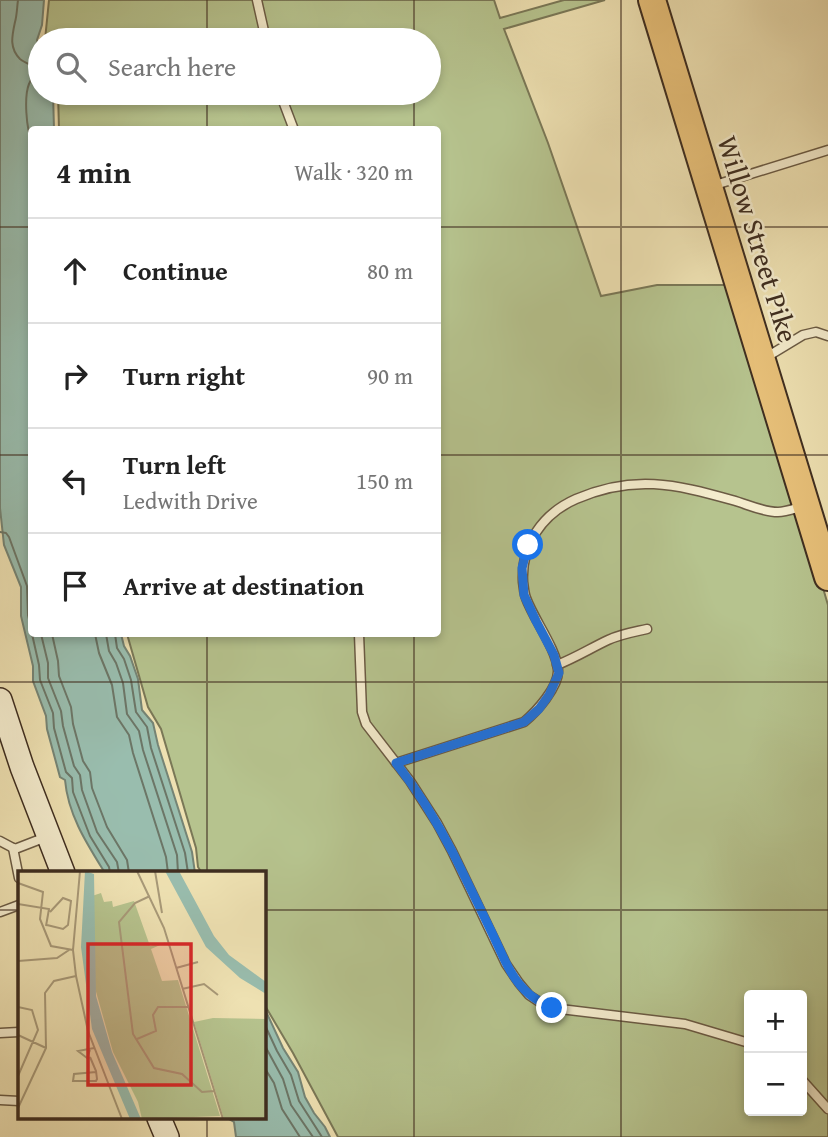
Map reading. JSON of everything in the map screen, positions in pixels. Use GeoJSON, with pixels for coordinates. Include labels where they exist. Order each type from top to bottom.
{"type":"FeatureCollection","features":[{"type":"Feature","properties":{"kind":"highway","name":"Willow Street Pike"},"geometry":{"type":"LineString","coordinates":[[652,0],[828,576]]}},
{"type":"Feature","properties":{"kind":"main road"},"geometry":{"type":"LineString","coordinates":[[0,700],[22,767],[62,871]]}},
{"type":"Feature","properties":{"kind":"main road"},"geometry":{"type":"LineString","coordinates":[[160,1120],[167,1137]]}},
{"type":"Feature","properties":{"kind":"lane"},"geometry":{"type":"LineString","coordinates":[[257,0],[263,28]]}},
{"type":"Feature","properties":{"kind":"lane"},"geometry":{"type":"LineString","coordinates":[[285,105],[292,126]]}},
{"type":"Feature","properties":{"kind":"lane"},"geometry":{"type":"LineString","coordinates":[[709,187],[828,150]]}},
{"type":"Feature","properties":{"kind":"lane"},"geometry":{"type":"LineString","coordinates":[[762,360],[803,335],[816,332],[828,336]]}},
{"type":"Feature","properties":{"kind":"lane"},"geometry":{"type":"LineString","coordinates":[[396,763],[524,722],[539,709],[549,695],[559,673],[554,655],[524,595],[522,568],[528,545],[552,513],[594,492],[620,485],[645,483],[685,488],[759,510],[780,512],[806,505]]}},
{"type":"Feature","properties":{"kind":"lane"},"geometry":{"type":"LineString","coordinates":[[556,665],[608,640],[647,629]]}},
{"type":"Feature","properties":{"kind":"lane"},"geometry":{"type":"LineString","coordinates":[[359,637],[362,712],[366,724],[410,781],[437,823],[506,964],[529,995],[552,1008],[685,1024],[744,1042]]}},
{"type":"Feature","properties":{"kind":"lane"},"geometry":{"type":"LineString","coordinates":[[0,841],[15,849],[49,836]]}},
{"type":"Feature","properties":{"kind":"lane"},"geometry":{"type":"LineString","coordinates":[[13,848],[18,873]]}},
{"type":"Feature","properties":{"kind":"lane"},"geometry":{"type":"LineString","coordinates":[[0,912],[18,908]]}},
{"type":"Feature","properties":{"kind":"lane"},"geometry":{"type":"LineString","coordinates":[[0,1033],[18,1032]]}},
{"type":"Feature","properties":{"kind":"lane"},"geometry":{"type":"LineString","coordinates":[[807,1086],[828,1109]]}},
{"type":"Feature","properties":{"kind":"lane"},"geometry":{"type":"LineString","coordinates":[[0,1100],[18,1101]]}},
{"type":"Feature","properties":{"kind":"green space"},"geometry":{"type":"Polygon","coordinates":[[[49,0],[494,0],[500,18],[564,0],[605,0],[504,29],[548,143],[601,296],[657,285],[728,285],[828,605],[828,1137],[338,1137],[266,1007],[266,871],[201,871],[198,867],[196,848],[161,729],[148,707],[128,637],[441,637],[441,126],[59,126],[58,105],[441,105],[441,28],[46,28],[49,0]]]}},
{"type":"Feature","properties":{"kind":"water"},"geometry":{"type":"Polygon","coordinates":[[[0,0],[44,0],[41,28],[28,28],[28,105],[53,105],[54,126],[28,126],[28,637],[122,637],[138,679],[142,710],[153,723],[192,852],[195,871],[104,871],[85,840],[70,805],[65,780],[60,777],[46,716],[33,681],[33,666],[21,616],[21,587],[4,545],[0,508],[0,0]]]}},
{"type":"Feature","properties":{"kind":"water"},"geometry":{"type":"Polygon","coordinates":[[[266,1011],[298,1072],[305,1097],[330,1137],[236,1137],[234,1122],[230,1120],[266,1120],[266,1011]]]}},
{"type":"Feature","properties":{"kind":"route"},"geometry":{"type":"LineString","coordinates":[[528,545],[522,568],[524,595],[554,655],[559,673],[549,695],[539,709],[524,722],[396,763],[437,823],[506,964],[529,995],[552,1008]]}}]}
